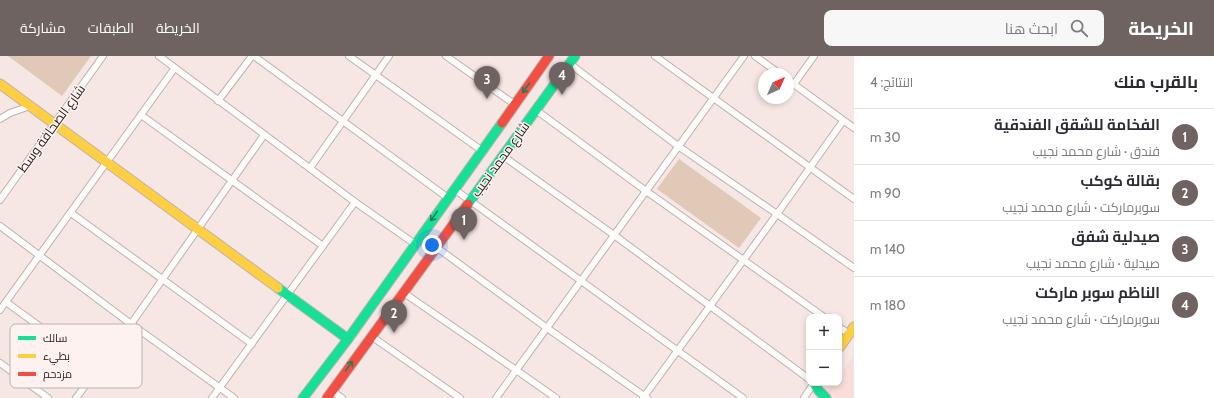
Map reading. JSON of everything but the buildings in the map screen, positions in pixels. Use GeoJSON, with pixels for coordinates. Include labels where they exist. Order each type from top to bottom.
{"type":"FeatureCollection","features":[{"type":"Feature","properties":{"kind":"main road","name":"شارع محمد نجيب"},"geometry":{"type":"LineString","coordinates":[[329,395],[576,56]]}},
{"type":"Feature","properties":{"kind":"main road","name":"شارع محمد نجيب"},"geometry":{"type":"LineString","coordinates":[[304,398],[348,339],[546,57]]}},
{"type":"Feature","properties":{"kind":"main road"},"geometry":{"type":"LineString","coordinates":[[0,84],[348,339]]}},
{"type":"Feature","properties":{"kind":"main road"},"geometry":{"type":"LineString","coordinates":[[842,344],[852,331]]}},
{"type":"Feature","properties":{"kind":"main road"},"geometry":{"type":"LineString","coordinates":[[816,386],[826,398]]}},
{"type":"Feature","properties":{"kind":"street","name":"شارع الصحافة وسط"},"geometry":{"type":"LineString","coordinates":[[0,200],[103,56]]}},
{"type":"Feature","properties":{"kind":"street"},"geometry":{"type":"LineString","coordinates":[[158,56],[355,202],[415,244]]}},
{"type":"Feature","properties":{"kind":"street"},"geometry":{"type":"LineString","coordinates":[[218,101],[253,56],[448,198]]}},
{"type":"Feature","properties":{"kind":"street"},"geometry":{"type":"LineString","coordinates":[[349,56],[481,150]]}},
{"type":"Feature","properties":{"kind":"street"},"geometry":{"type":"LineString","coordinates":[[310,168],[388,56]]}},
{"type":"Feature","properties":{"kind":"street"},"geometry":{"type":"LineString","coordinates":[[446,56],[514,104]]}},
{"type":"Feature","properties":{"kind":"street"},"geometry":{"type":"LineString","coordinates":[[655,56],[713,99],[854,198]]}},
{"type":"Feature","properties":{"kind":"street"},"geometry":{"type":"LineString","coordinates":[[496,398],[744,56]]}},
{"type":"Feature","properties":{"kind":"street"},"geometry":{"type":"LineString","coordinates":[[755,56],[772,68]]}},
{"type":"Feature","properties":{"kind":"street"},"geometry":{"type":"LineString","coordinates":[[814,56],[794,84],[854,128]]}},
{"type":"Feature","properties":{"kind":"street"},"geometry":{"type":"LineString","coordinates":[[570,64],[678,146],[854,268]]}},
{"type":"Feature","properties":{"kind":"street"},"geometry":{"type":"LineString","coordinates":[[0,310],[174,68]]}},
{"type":"Feature","properties":{"kind":"street"},"geometry":{"type":"LineString","coordinates":[[0,119],[10,113],[30,106]]}},
{"type":"Feature","properties":{"kind":"street"},"geometry":{"type":"LineString","coordinates":[[536,110],[646,191],[820,314]]}},
{"type":"Feature","properties":{"kind":"street"},"geometry":{"type":"LineString","coordinates":[[141,114],[323,246]]}},
{"type":"Feature","properties":{"kind":"street"},"geometry":{"type":"LineString","coordinates":[[436,247],[645,397],[843,121]]}},
{"type":"Feature","properties":{"kind":"street"},"geometry":{"type":"LineString","coordinates":[[0,226],[131,324],[264,135]]}},
{"type":"Feature","properties":{"kind":"street"},"geometry":{"type":"LineString","coordinates":[[503,156],[614,235],[806,377]]}},
{"type":"Feature","properties":{"kind":"street"},"geometry":{"type":"LineString","coordinates":[[454,189],[743,398]]}},
{"type":"Feature","properties":{"kind":"street"},"geometry":{"type":"LineString","coordinates":[[212,398],[355,202]]}},
{"type":"Feature","properties":{"kind":"street"},"geometry":{"type":"LineString","coordinates":[[71,212],[252,344]]}},
{"type":"Feature","properties":{"kind":"street"},"geometry":{"type":"LineString","coordinates":[[404,294],[556,398]]}},
{"type":"Feature","properties":{"kind":"street"},"geometry":{"type":"LineString","coordinates":[[6,302],[36,324]]}},
{"type":"Feature","properties":{"kind":"street"},"geometry":{"type":"LineString","coordinates":[[842,328],[852,331]]}},
{"type":"Feature","properties":{"kind":"street"},"geometry":{"type":"LineString","coordinates":[[142,332],[234,398]]}},
{"type":"Feature","properties":{"kind":"street"},"geometry":{"type":"LineString","coordinates":[[371,336],[460,398]]}},
{"type":"Feature","properties":{"kind":"street"},"geometry":{"type":"LineString","coordinates":[[0,363],[10,370]]}},
{"type":"Feature","properties":{"kind":"street"},"geometry":{"type":"LineString","coordinates":[[804,398],[812,386]]}},
{"type":"Feature","properties":{"kind":"street"},"geometry":{"type":"LineString","coordinates":[[34,388],[48,398]]}},
{"type":"Feature","properties":{"kind":"street"},"geometry":{"type":"LineString","coordinates":[[76,398],[83,388]]}},
{"type":"Feature","properties":{"kind":"street"},"geometry":{"type":"LineString","coordinates":[[329,395],[342,398]]}},
{"type":"Feature","properties":{"kind":"shaded area"},"geometry":{"type":"Polygon","coordinates":[[[8,56],[91,56],[62,96],[8,56]]]}},
{"type":"Feature","properties":{"kind":"shaded area"},"geometry":{"type":"Polygon","coordinates":[[[679,159],[761,218],[739,248],[657,189],[679,159]]]}},
{"type":"Feature","properties":{"kind":"shaded area"},"geometry":{"type":"Polygon","coordinates":[[[854,355],[854,398],[836,398],[827,392],[832,386],[842,386],[842,372],[854,355]]]}},
{"type":"Feature","properties":{"kind":"traffic: fast"},"geometry":{"type":"LineString","coordinates":[[468,204],[575,56]]}},
{"type":"Feature","properties":{"kind":"traffic: fast"},"geometry":{"type":"LineString","coordinates":[[303,398],[348,339],[502,123]]}},
{"type":"Feature","properties":{"kind":"traffic: fast"},"geometry":{"type":"LineString","coordinates":[[278,288],[348,339]]}},
{"type":"Feature","properties":{"kind":"traffic: fast"},"geometry":{"type":"LineString","coordinates":[[816,386],[826,398]]}},
{"type":"Feature","properties":{"kind":"traffic: slow"},"geometry":{"type":"LineString","coordinates":[[0,84],[278,288]]}},
{"type":"Feature","properties":{"kind":"traffic: slow"},"geometry":{"type":"LineString","coordinates":[[842,344],[854,327]]}},
{"type":"Feature","properties":{"kind":"traffic: jam"},"geometry":{"type":"LineString","coordinates":[[502,123],[549,56]]}},
{"type":"Feature","properties":{"kind":"traffic: jam"},"geometry":{"type":"LineString","coordinates":[[327,398],[468,204]]}},
{"type":"Feature","properties":{"kind":"place","name":"الناظم سوبر ماركت"},"geometry":{"type":"Point","coordinates":[562,95]}},
{"type":"Feature","properties":{"kind":"place","name":"صيدلية شفق"},"geometry":{"type":"Point","coordinates":[487,99]}},
{"type":"Feature","properties":{"kind":"place","name":"الفخامة للشقق الفندقية"},"geometry":{"type":"Point","coordinates":[464,240]}},
{"type":"Feature","properties":{"kind":"place","name":"بقالة كوكب"},"geometry":{"type":"Point","coordinates":[394,333]}}]}
